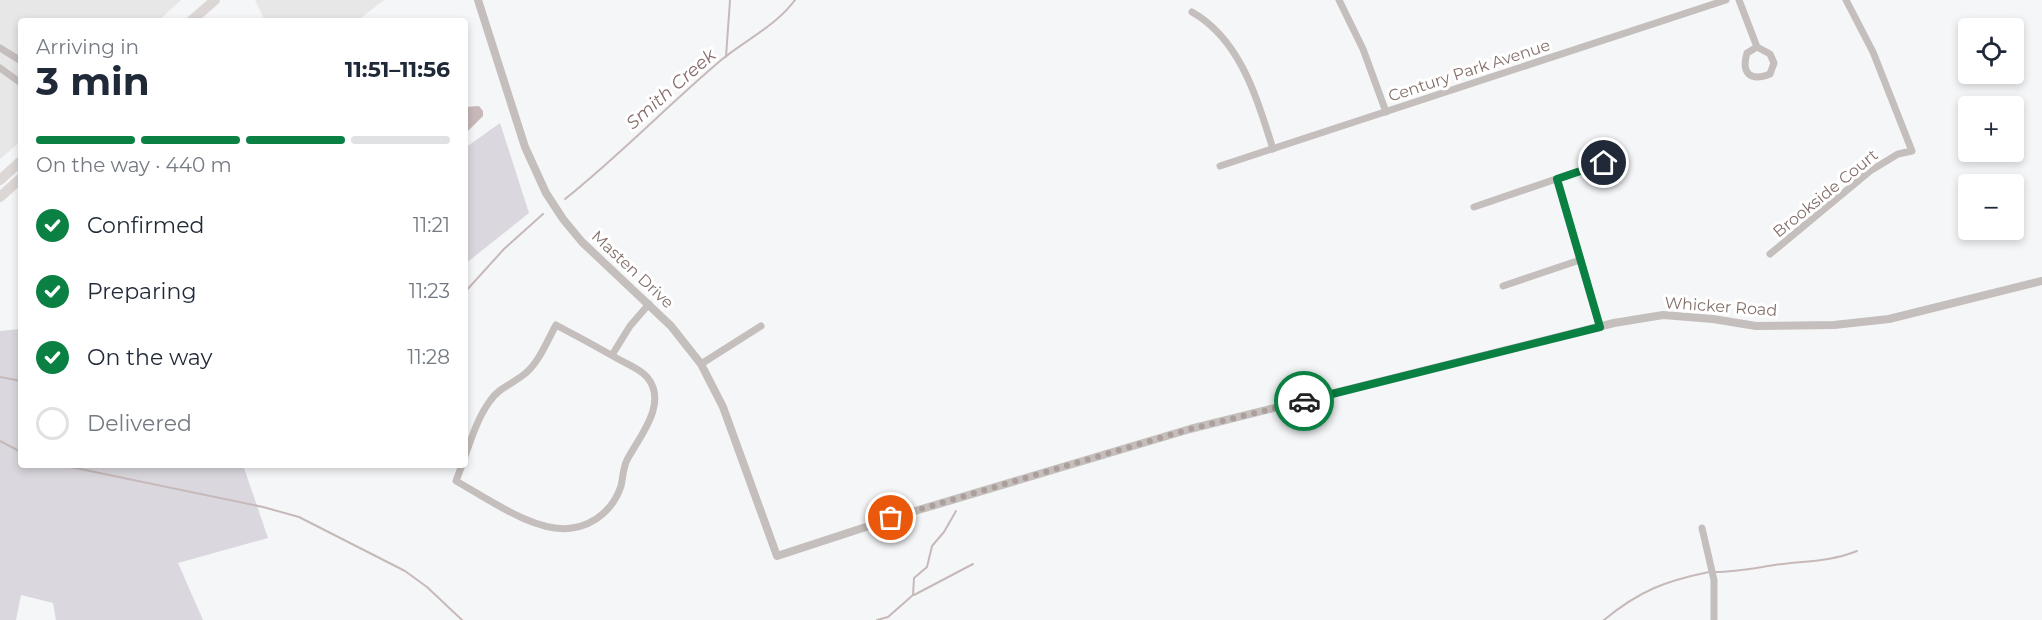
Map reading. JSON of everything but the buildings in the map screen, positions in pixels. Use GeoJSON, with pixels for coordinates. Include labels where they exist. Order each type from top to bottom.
{"type":"FeatureCollection","features":[{"type":"Feature","properties":{"kind":"main road"},"geometry":{"type":"LineString","coordinates":[[194,18],[215,0]]}},
{"type":"Feature","properties":{"kind":"main road"},"geometry":{"type":"LineString","coordinates":[[0,180],[18,164]]}},
{"type":"Feature","properties":{"kind":"main road"},"geometry":{"type":"LineString","coordinates":[[0,197],[18,181]]}},
{"type":"Feature","properties":{"kind":"street","name":"Masten Drive"},"geometry":{"type":"LineString","coordinates":[[478,0],[525,147],[546,193],[582,242],[649,304],[682,338],[701,364],[726,414],[777,556]]}},
{"type":"Feature","properties":{"kind":"street"},"geometry":{"type":"LineString","coordinates":[[1339,0],[1364,49],[1386,112]]}},
{"type":"Feature","properties":{"kind":"street","name":"Century Park Avenue"},"geometry":{"type":"LineString","coordinates":[[1220,166],[1709,3],[1726,0]]}},
{"type":"Feature","properties":{"kind":"street"},"geometry":{"type":"LineString","coordinates":[[1739,0],[1757,47],[1770,54],[1774,63],[1770,74],[1761,78],[1752,77],[1746,71],[1744,63],[1747,53],[1757,47]]}},
{"type":"Feature","properties":{"kind":"street","name":"Brookside Court"},"geometry":{"type":"LineString","coordinates":[[1770,255],[1870,171],[1898,154],[1912,151],[1873,52],[1846,0]]}},
{"type":"Feature","properties":{"kind":"street"},"geometry":{"type":"LineString","coordinates":[[1192,12],[1219,34],[1245,72],[1273,149]]}},
{"type":"Feature","properties":{"kind":"street"},"geometry":{"type":"LineString","coordinates":[[0,48],[18,59]]}},
{"type":"Feature","properties":{"kind":"street"},"geometry":{"type":"LineString","coordinates":[[0,68],[18,81]]}},
{"type":"Feature","properties":{"kind":"street"},"geometry":{"type":"LineString","coordinates":[[1600,153],[1607,173]]}},
{"type":"Feature","properties":{"kind":"street"},"geometry":{"type":"LineString","coordinates":[[1474,207],[1604,163]]}},
{"type":"Feature","properties":{"kind":"street"},"geometry":{"type":"LineString","coordinates":[[1557,179],[1600,327]]}},
{"type":"Feature","properties":{"kind":"street"},"geometry":{"type":"LineString","coordinates":[[1503,286],[1580,260]]}},
{"type":"Feature","properties":{"kind":"street","name":"Whicker Road"},"geometry":{"type":"LineString","coordinates":[[777,556],[899,516],[1190,429],[1600,327],[1663,315],[1713,319],[1756,327],[1834,325],[1889,319],[2042,281]]}},
{"type":"Feature","properties":{"kind":"street"},"geometry":{"type":"LineString","coordinates":[[612,355],[630,326],[649,304]]}},
{"type":"Feature","properties":{"kind":"street"},"geometry":{"type":"LineString","coordinates":[[461,468],[456,481],[522,517],[559,529],[580,527],[599,518],[614,502],[627,460],[644,434],[654,408],[655,399],[651,384],[640,371],[556,325],[535,363],[528,371],[502,388],[489,401],[468,448]]}},
{"type":"Feature","properties":{"kind":"street"},"geometry":{"type":"LineString","coordinates":[[701,364],[761,326]]}},
{"type":"Feature","properties":{"kind":"street"},"geometry":{"type":"LineString","coordinates":[[1702,528],[1714,580],[1714,620]]}},
{"type":"Feature","properties":{"kind":"shaded area"},"geometry":{"type":"Polygon","coordinates":[[[0,0],[181,0],[161,18],[18,18],[18,144],[0,159],[0,0]]]}},
{"type":"Feature","properties":{"kind":"shaded area"},"geometry":{"type":"Polygon","coordinates":[[[255,0],[384,0],[361,18],[264,18],[255,0]]]}},
{"type":"Feature","properties":{"kind":"shaded area"},"geometry":{"type":"Polygon","coordinates":[[[479,106],[483,111],[483,116],[468,131],[468,107],[479,106]]]}},
{"type":"Feature","properties":{"kind":"shaded area"},"geometry":{"type":"Polygon","coordinates":[[[500,123],[529,213],[468,262],[468,146],[500,123]]]}},
{"type":"Feature","properties":{"kind":"shaded area"},"geometry":{"type":"Polygon","coordinates":[[[18,329],[18,468],[244,468],[268,538],[178,563],[203,620],[56,620],[53,603],[21,595],[16,620],[0,620],[0,331],[18,329]]]}},
{"type":"Feature","properties":{"kind":"waterway"},"geometry":{"type":"LineString","coordinates":[[726,57],[730,0]]}},
{"type":"Feature","properties":{"kind":"waterway","name":"Smith Creek"},"geometry":{"type":"LineString","coordinates":[[565,199],[605,166],[720,61],[779,18],[795,0]]}},
{"type":"Feature","properties":{"kind":"waterway","name":"Smith Creek"},"geometry":{"type":"LineString","coordinates":[[468,289],[504,249],[543,214]]}},
{"type":"Feature","properties":{"kind":"waterway","name":"Smith Creek"},"geometry":{"type":"LineString","coordinates":[[0,377],[18,380]]}},
{"type":"Feature","properties":{"kind":"waterway"},"geometry":{"type":"LineString","coordinates":[[0,441],[18,450]]}},
{"type":"Feature","properties":{"kind":"waterway"},"geometry":{"type":"LineString","coordinates":[[75,468],[263,507],[299,517],[405,571],[427,587],[462,620]]}},
{"type":"Feature","properties":{"kind":"waterway"},"geometry":{"type":"LineString","coordinates":[[877,620],[888,617],[913,595],[914,578],[927,567],[932,546],[944,532],[956,511]]}},
{"type":"Feature","properties":{"kind":"waterway"},"geometry":{"type":"LineString","coordinates":[[1715,572],[1827,559],[1857,551]]}},
{"type":"Feature","properties":{"kind":"waterway"},"geometry":{"type":"LineString","coordinates":[[914,595],[973,564]]}},
{"type":"Feature","properties":{"kind":"waterway"},"geometry":{"type":"LineString","coordinates":[[1604,620],[1653,588],[1709,572]]}},
{"type":"Feature","properties":{"kind":"way so far"},"geometry":{"type":"LineString","coordinates":[[891,518],[1190,429],[1304,401]]}},
{"type":"Feature","properties":{"kind":"route"},"geometry":{"type":"LineString","coordinates":[[1304,401],[1600,327],[1557,179],[1604,163]]}}]}
